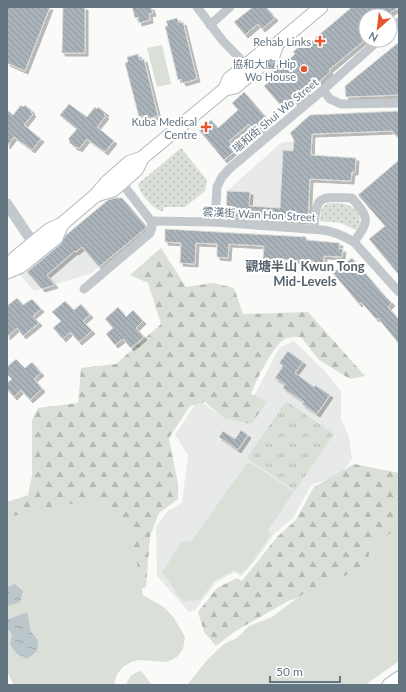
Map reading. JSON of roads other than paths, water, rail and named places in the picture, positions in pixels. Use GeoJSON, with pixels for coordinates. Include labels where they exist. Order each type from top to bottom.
{"type":"FeatureCollection","features":[{"type":"Feature","properties":{"kind":"main road"},"geometry":{"type":"LineString","coordinates":[[7,268],[15,258],[56,238],[62,224],[96,195],[107,182],[118,179],[130,162],[142,158],[225,89],[230,80],[250,68],[266,49],[277,44],[321,7]]}},
{"type":"Feature","properties":{"kind":"main road"},"geometry":{"type":"LineString","coordinates":[[7,272],[21,266],[37,247]]}},
{"type":"Feature","properties":{"kind":"main road"},"geometry":{"type":"LineString","coordinates":[[389,685],[399,678]]}},
{"type":"Feature","properties":{"kind":"street"},"geometry":{"type":"LineString","coordinates":[[197,7],[223,41],[250,68]]}},
{"type":"Feature","properties":{"kind":"street"},"geometry":{"type":"LineString","coordinates":[[210,25],[230,7]]}},
{"type":"Feature","properties":{"kind":"street","name":"瑞和街 Shui Wo Street"},"geometry":{"type":"LineString","coordinates":[[215,222],[217,187],[222,177],[229,169],[323,90],[370,48]]}},
{"type":"Feature","properties":{"kind":"street"},"geometry":{"type":"LineString","coordinates":[[323,90],[330,99],[340,104],[399,103]]}},
{"type":"Feature","properties":{"kind":"street"},"geometry":{"type":"LineString","coordinates":[[84,289],[146,237],[150,233],[152,227],[151,222],[118,179]]}},
{"type":"Feature","properties":{"kind":"street"},"geometry":{"type":"LineString","coordinates":[[314,229],[318,203],[329,197],[352,198],[363,212],[366,222],[354,242]]}},
{"type":"Feature","properties":{"kind":"street"},"geometry":{"type":"LineString","coordinates":[[7,204],[37,247]]}},
{"type":"Feature","properties":{"kind":"street","name":"雲漢街 Wan Hon Street"},"geometry":{"type":"LineString","coordinates":[[151,222],[215,222],[314,229],[334,232],[354,242],[399,292]]}},
{"type":"Feature","properties":{"kind":"water"},"geometry":{"type":"Polygon","coordinates":[[[15,584],[23,591],[20,602],[7,606],[7,587],[15,584]]]}},
{"type":"Feature","properties":{"kind":"water"},"geometry":{"type":"Polygon","coordinates":[[[27,612],[31,632],[38,640],[37,651],[27,659],[16,653],[10,644],[12,636],[10,631],[7,629],[7,620],[27,612]]]}},
{"type":"Feature","properties":{"kind":"place","name":"Rehab Links"},"geometry":{"type":"Point","coordinates":[320,41]}},
{"type":"Feature","properties":{"kind":"place","name":"協和大廈 Hip Wo House"},"geometry":{"type":"Point","coordinates":[304,69]}},
{"type":"Feature","properties":{"kind":"place","name":"Kuba Medical Centre"},"geometry":{"type":"Point","coordinates":[206,127]}},
{"type":"Feature","properties":{"kind":"district","name":"觀塘半山 Kwun Tong Mid-Levels"},"geometry":{"type":"Point","coordinates":[305,274]}}]}
